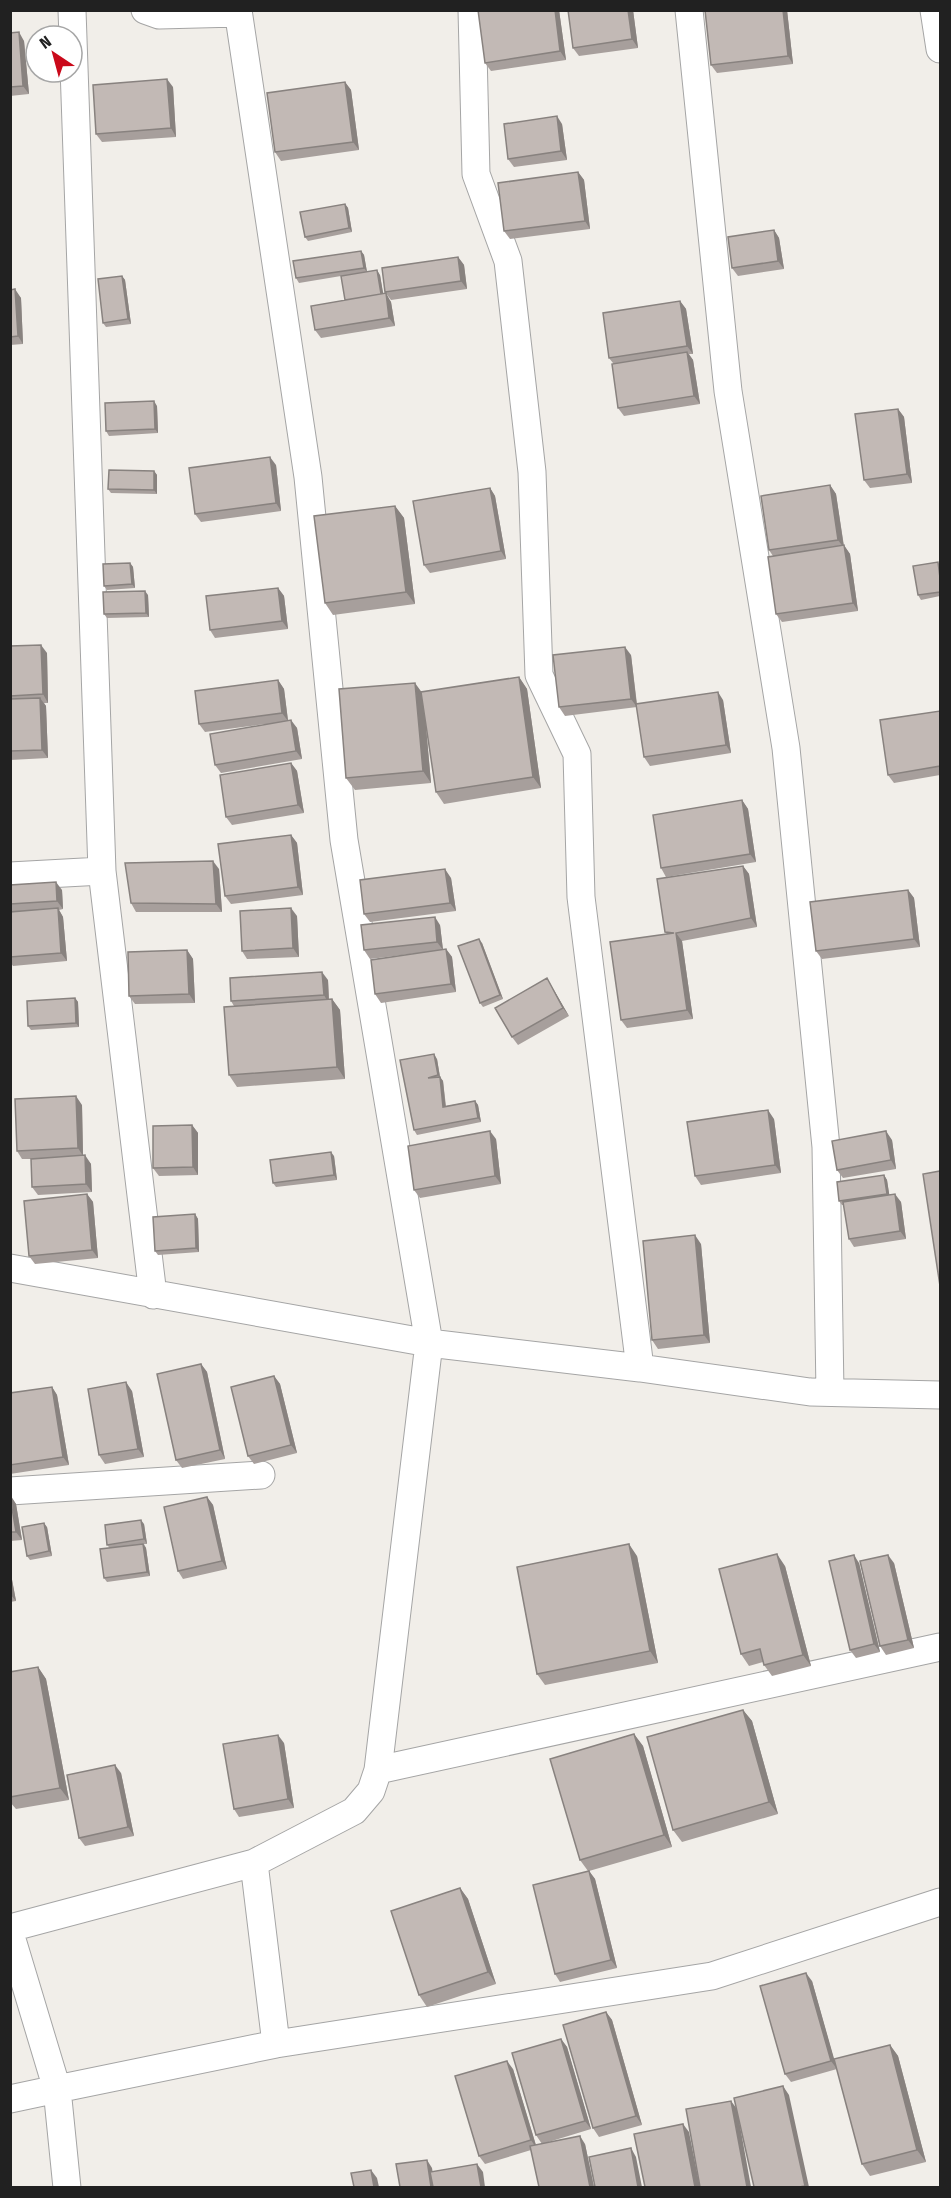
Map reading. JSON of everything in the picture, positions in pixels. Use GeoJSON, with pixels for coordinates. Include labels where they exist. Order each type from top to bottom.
{"type":"FeatureCollection","features":[{"type":"Feature","properties":{"kind":"street"},"geometry":{"type":"LineString","coordinates":[[72,10],[102,871],[153,1295]]}},
{"type":"Feature","properties":{"kind":"street"},"geometry":{"type":"LineString","coordinates":[[10,1928],[254,1863],[354,1811],[371,1791],[378,1770],[429,1343],[344,840],[308,477],[238,12],[159,15],[145,10]]}},
{"type":"Feature","properties":{"kind":"street"},"geometry":{"type":"LineString","coordinates":[[472,10],[476,174],[508,261],[532,472],[539,675],[577,754],[581,897],[640,1368]]}},
{"type":"Feature","properties":{"kind":"street"},"geometry":{"type":"LineString","coordinates":[[689,10],[728,391],[787,759],[826,1147],[830,1392]]}},
{"type":"Feature","properties":{"kind":"street"},"geometry":{"type":"LineString","coordinates":[[934,10],[940,49]]}},
{"type":"Feature","properties":{"kind":"street"},"geometry":{"type":"LineString","coordinates":[[10,876],[102,871]]}},
{"type":"Feature","properties":{"kind":"street"},"geometry":{"type":"LineString","coordinates":[[10,1268],[429,1343],[640,1368],[810,1392],[940,1395]]}},
{"type":"Feature","properties":{"kind":"street"},"geometry":{"type":"LineString","coordinates":[[10,1491],[261,1475]]}},
{"type":"Feature","properties":{"kind":"street"},"geometry":{"type":"LineString","coordinates":[[378,1770],[940,1647]]}},
{"type":"Feature","properties":{"kind":"street"},"geometry":{"type":"LineString","coordinates":[[254,1863],[276,2044]]}},
{"type":"Feature","properties":{"kind":"street"},"geometry":{"type":"LineString","coordinates":[[10,2098],[276,2044],[712,1976],[940,1902]]}},
{"type":"Feature","properties":{"kind":"street"},"geometry":{"type":"LineString","coordinates":[[10,1933],[57,2089],[67,2187]]}},
{"type":"Feature","properties":{"kind":"building"},"geometry":{"type":"Polygon","coordinates":[[[478,10],[555,10],[560,51],[485,63],[478,10]]]}},
{"type":"Feature","properties":{"kind":"building"},"geometry":{"type":"Polygon","coordinates":[[[568,10],[628,10],[632,39],[573,48],[568,10]]]}},
{"type":"Feature","properties":{"kind":"building"},"geometry":{"type":"Polygon","coordinates":[[[705,10],[783,10],[788,56],[711,65],[705,10]]]}},
{"type":"Feature","properties":{"kind":"building"},"geometry":{"type":"Polygon","coordinates":[[[19,32],[23,86],[10,87],[10,33],[19,32]]]}},
{"type":"Feature","properties":{"kind":"building"},"geometry":{"type":"Polygon","coordinates":[[[167,79],[171,128],[96,134],[93,85],[167,79]]]}},
{"type":"Feature","properties":{"kind":"building"},"geometry":{"type":"Polygon","coordinates":[[[345,82],[353,142],[275,152],[267,93],[345,82]]]}},
{"type":"Feature","properties":{"kind":"building"},"geometry":{"type":"Polygon","coordinates":[[[557,116],[561,151],[508,159],[504,124],[557,116]]]}},
{"type":"Feature","properties":{"kind":"building"},"geometry":{"type":"Polygon","coordinates":[[[578,172],[585,221],[504,231],[498,183],[578,172]]]}},
{"type":"Feature","properties":{"kind":"building"},"geometry":{"type":"Polygon","coordinates":[[[345,204],[349,228],[305,237],[300,212],[345,204]]]}},
{"type":"Feature","properties":{"kind":"building"},"geometry":{"type":"Polygon","coordinates":[[[774,230],[778,261],[732,268],[728,237],[774,230]]]}},
{"type":"Feature","properties":{"kind":"building"},"geometry":{"type":"Polygon","coordinates":[[[361,251],[364,268],[296,278],[293,261],[361,251]]]}},
{"type":"Feature","properties":{"kind":"building"},"geometry":{"type":"Polygon","coordinates":[[[458,257],[461,281],[385,292],[382,268],[458,257]]]}},
{"type":"Feature","properties":{"kind":"building"},"geometry":{"type":"Polygon","coordinates":[[[377,270],[381,294],[345,300],[341,276],[377,270]]]}},
{"type":"Feature","properties":{"kind":"building"},"geometry":{"type":"Polygon","coordinates":[[[122,276],[128,319],[103,323],[98,279],[122,276]]]}},
{"type":"Feature","properties":{"kind":"building"},"geometry":{"type":"Polygon","coordinates":[[[15,289],[18,336],[10,337],[10,290],[15,289]]]}},
{"type":"Feature","properties":{"kind":"building"},"geometry":{"type":"Polygon","coordinates":[[[386,293],[389,318],[315,330],[311,306],[386,293]]]}},
{"type":"Feature","properties":{"kind":"building"},"geometry":{"type":"Polygon","coordinates":[[[680,301],[687,346],[609,358],[603,313],[680,301]]]}},
{"type":"Feature","properties":{"kind":"building"},"geometry":{"type":"Polygon","coordinates":[[[687,352],[694,396],[618,408],[612,364],[687,352]]]}},
{"type":"Feature","properties":{"kind":"building"},"geometry":{"type":"Polygon","coordinates":[[[154,401],[155,429],[106,431],[105,403],[154,401]]]}},
{"type":"Feature","properties":{"kind":"building"},"geometry":{"type":"Polygon","coordinates":[[[898,409],[907,474],[864,480],[855,414],[898,409]]]}},
{"type":"Feature","properties":{"kind":"building"},"geometry":{"type":"Polygon","coordinates":[[[270,457],[276,503],[195,514],[189,468],[270,457]]]}},
{"type":"Feature","properties":{"kind":"building"},"geometry":{"type":"Polygon","coordinates":[[[109,470],[154,471],[154,490],[108,489],[109,470]]]}},
{"type":"Feature","properties":{"kind":"building"},"geometry":{"type":"Polygon","coordinates":[[[830,485],[838,540],[769,550],[761,496],[830,485]]]}},
{"type":"Feature","properties":{"kind":"building"},"geometry":{"type":"Polygon","coordinates":[[[490,488],[501,551],[424,565],[413,501],[490,488]]]}},
{"type":"Feature","properties":{"kind":"building"},"geometry":{"type":"Polygon","coordinates":[[[395,506],[406,592],[325,603],[314,516],[395,506]]]}},
{"type":"Feature","properties":{"kind":"building"},"geometry":{"type":"Polygon","coordinates":[[[844,545],[853,603],[776,614],[768,557],[844,545]]]}},
{"type":"Feature","properties":{"kind":"building"},"geometry":{"type":"Polygon","coordinates":[[[938,562],[940,592],[918,595],[913,566],[938,562]]]}},
{"type":"Feature","properties":{"kind":"building"},"geometry":{"type":"Polygon","coordinates":[[[130,563],[132,584],[104,586],[103,564],[130,563]]]}},
{"type":"Feature","properties":{"kind":"building"},"geometry":{"type":"Polygon","coordinates":[[[278,588],[282,621],[210,630],[206,596],[278,588]]]}},
{"type":"Feature","properties":{"kind":"building"},"geometry":{"type":"Polygon","coordinates":[[[145,591],[146,613],[104,614],[103,592],[145,591]]]}},
{"type":"Feature","properties":{"kind":"building"},"geometry":{"type":"Polygon","coordinates":[[[41,645],[43,694],[10,696],[10,646],[41,645]]]}},
{"type":"Feature","properties":{"kind":"building"},"geometry":{"type":"Polygon","coordinates":[[[625,647],[631,699],[559,707],[553,655],[625,647]]]}},
{"type":"Feature","properties":{"kind":"building"},"geometry":{"type":"Polygon","coordinates":[[[519,677],[533,777],[436,792],[421,692],[519,677]]]}},
{"type":"Feature","properties":{"kind":"building"},"geometry":{"type":"Polygon","coordinates":[[[278,680],[282,713],[199,724],[195,691],[278,680]]]}},
{"type":"Feature","properties":{"kind":"building"},"geometry":{"type":"Polygon","coordinates":[[[415,683],[423,771],[346,778],[339,689],[415,683]]]}},
{"type":"Feature","properties":{"kind":"building"},"geometry":{"type":"Polygon","coordinates":[[[718,692],[726,745],[644,757],[636,704],[718,692]]]}},
{"type":"Feature","properties":{"kind":"building"},"geometry":{"type":"Polygon","coordinates":[[[40,698],[42,750],[10,751],[10,699],[40,698]]]}},
{"type":"Feature","properties":{"kind":"building"},"geometry":{"type":"Polygon","coordinates":[[[940,711],[940,766],[888,775],[880,720],[940,711]]]}},
{"type":"Feature","properties":{"kind":"building"},"geometry":{"type":"Polygon","coordinates":[[[291,720],[296,751],[215,765],[210,734],[291,720]]]}},
{"type":"Feature","properties":{"kind":"building"},"geometry":{"type":"Polygon","coordinates":[[[291,763],[298,805],[226,817],[220,775],[291,763]]]}},
{"type":"Feature","properties":{"kind":"building"},"geometry":{"type":"Polygon","coordinates":[[[742,800],[750,854],[661,868],[653,815],[742,800]]]}},
{"type":"Feature","properties":{"kind":"building"},"geometry":{"type":"Polygon","coordinates":[[[291,835],[298,887],[225,896],[218,844],[291,835]]]}},
{"type":"Feature","properties":{"kind":"building"},"geometry":{"type":"Polygon","coordinates":[[[213,861],[216,904],[131,903],[125,863],[213,861]]]}},
{"type":"Feature","properties":{"kind":"building"},"geometry":{"type":"Polygon","coordinates":[[[743,866],[751,918],[676,933],[687,1010],[621,1020],[610,942],[674,933],[665,932],[657,879],[743,866]]]}},
{"type":"Feature","properties":{"kind":"building"},"geometry":{"type":"Polygon","coordinates":[[[445,869],[450,903],[364,914],[360,880],[445,869]]]}},
{"type":"Feature","properties":{"kind":"building"},"geometry":{"type":"Polygon","coordinates":[[[56,882],[57,901],[10,904],[10,885],[56,882]]]}},
{"type":"Feature","properties":{"kind":"building"},"geometry":{"type":"Polygon","coordinates":[[[908,890],[914,939],[816,951],[810,902],[908,890]]]}},
{"type":"Feature","properties":{"kind":"building"},"geometry":{"type":"Polygon","coordinates":[[[58,908],[61,953],[10,957],[10,912],[58,908]]]}},
{"type":"Feature","properties":{"kind":"building"},"geometry":{"type":"Polygon","coordinates":[[[291,908],[293,948],[242,951],[240,911],[291,908]]]}},
{"type":"Feature","properties":{"kind":"building"},"geometry":{"type":"Polygon","coordinates":[[[435,917],[437,942],[364,950],[361,925],[435,917]]]}},
{"type":"Feature","properties":{"kind":"building"},"geometry":{"type":"Polygon","coordinates":[[[479,939],[500,995],[480,1003],[458,946],[479,939]]]}},
{"type":"Feature","properties":{"kind":"building"},"geometry":{"type":"Polygon","coordinates":[[[446,949],[451,984],[375,994],[371,960],[446,949]]]}},
{"type":"Feature","properties":{"kind":"building"},"geometry":{"type":"Polygon","coordinates":[[[187,950],[189,994],[129,996],[128,952],[187,950]]]}},
{"type":"Feature","properties":{"kind":"building"},"geometry":{"type":"Polygon","coordinates":[[[322,972],[324,995],[231,1001],[230,978],[322,972]]]}},
{"type":"Feature","properties":{"kind":"building"},"geometry":{"type":"Polygon","coordinates":[[[547,978],[563,1008],[512,1037],[495,1008],[547,978]]]}},
{"type":"Feature","properties":{"kind":"building"},"geometry":{"type":"Polygon","coordinates":[[[75,998],[76,1023],[28,1026],[27,1001],[75,998]]]}},
{"type":"Feature","properties":{"kind":"building"},"geometry":{"type":"Polygon","coordinates":[[[332,999],[337,1067],[229,1075],[224,1007],[332,999]]]}},
{"type":"Feature","properties":{"kind":"building"},"geometry":{"type":"Polygon","coordinates":[[[434,1054],[438,1075],[428,1078],[440,1077],[443,1107],[475,1101],[478,1118],[414,1130],[400,1060],[434,1054]]]}},
{"type":"Feature","properties":{"kind":"building"},"geometry":{"type":"Polygon","coordinates":[[[76,1096],[78,1148],[17,1151],[15,1099],[76,1096]]]}},
{"type":"Feature","properties":{"kind":"building"},"geometry":{"type":"Polygon","coordinates":[[[768,1110],[775,1165],[695,1176],[687,1122],[768,1110]]]}},
{"type":"Feature","properties":{"kind":"building"},"geometry":{"type":"Polygon","coordinates":[[[192,1125],[193,1167],[153,1168],[153,1126],[192,1125]]]}},
{"type":"Feature","properties":{"kind":"building"},"geometry":{"type":"Polygon","coordinates":[[[490,1131],[495,1176],[414,1190],[408,1146],[490,1131]]]}},
{"type":"Feature","properties":{"kind":"building"},"geometry":{"type":"Polygon","coordinates":[[[886,1131],[891,1160],[837,1170],[832,1141],[886,1131]]]}},
{"type":"Feature","properties":{"kind":"building"},"geometry":{"type":"Polygon","coordinates":[[[331,1152],[334,1175],[273,1183],[270,1160],[331,1152]]]}},
{"type":"Feature","properties":{"kind":"building"},"geometry":{"type":"Polygon","coordinates":[[[85,1155],[86,1184],[32,1187],[31,1159],[85,1155]]]}},
{"type":"Feature","properties":{"kind":"building"},"geometry":{"type":"Polygon","coordinates":[[[940,1171],[940,1286],[923,1174],[940,1171]]]}},
{"type":"Feature","properties":{"kind":"building"},"geometry":{"type":"Polygon","coordinates":[[[884,1175],[887,1194],[839,1201],[837,1182],[884,1175]]]}},
{"type":"Feature","properties":{"kind":"building"},"geometry":{"type":"Polygon","coordinates":[[[87,1194],[92,1250],[29,1256],[24,1201],[87,1194]]]}},
{"type":"Feature","properties":{"kind":"building"},"geometry":{"type":"Polygon","coordinates":[[[895,1194],[900,1231],[849,1239],[843,1202],[895,1194]]]}},
{"type":"Feature","properties":{"kind":"building"},"geometry":{"type":"Polygon","coordinates":[[[195,1214],[196,1248],[155,1251],[153,1217],[195,1214]]]}},
{"type":"Feature","properties":{"kind":"building"},"geometry":{"type":"Polygon","coordinates":[[[695,1235],[704,1335],[652,1340],[643,1241],[695,1235]]]}},
{"type":"Feature","properties":{"kind":"building"},"geometry":{"type":"Polygon","coordinates":[[[201,1364],[220,1450],[176,1460],[157,1374],[201,1364]]]}},
{"type":"Feature","properties":{"kind":"building"},"geometry":{"type":"Polygon","coordinates":[[[274,1376],[291,1445],[248,1456],[231,1387],[274,1376]]]}},
{"type":"Feature","properties":{"kind":"building"},"geometry":{"type":"Polygon","coordinates":[[[126,1382],[138,1449],[99,1455],[88,1389],[126,1382]]]}},
{"type":"Feature","properties":{"kind":"building"},"geometry":{"type":"Polygon","coordinates":[[[52,1387],[63,1457],[10,1465],[10,1393],[52,1387]]]}},
{"type":"Feature","properties":{"kind":"building"},"geometry":{"type":"Polygon","coordinates":[[[10,1496],[16,1532],[10,1532],[10,1496]]]}},
{"type":"Feature","properties":{"kind":"building"},"geometry":{"type":"Polygon","coordinates":[[[207,1497],[222,1561],[178,1571],[164,1507],[207,1497]]]}},
{"type":"Feature","properties":{"kind":"building"},"geometry":{"type":"Polygon","coordinates":[[[141,1520],[144,1539],[107,1545],[105,1525],[141,1520]]]}},
{"type":"Feature","properties":{"kind":"building"},"geometry":{"type":"Polygon","coordinates":[[[44,1523],[49,1551],[27,1556],[22,1527],[44,1523]]]}},
{"type":"Feature","properties":{"kind":"building"},"geometry":{"type":"Polygon","coordinates":[[[143,1544],[147,1572],[104,1578],[100,1549],[143,1544]]]}},
{"type":"Feature","properties":{"kind":"building"},"geometry":{"type":"Polygon","coordinates":[[[629,1544],[650,1651],[537,1674],[517,1567],[629,1544]]]}},
{"type":"Feature","properties":{"kind":"building"},"geometry":{"type":"Polygon","coordinates":[[[777,1554],[803,1655],[764,1665],[760,1649],[741,1654],[719,1569],[777,1554]]]}},
{"type":"Feature","properties":{"kind":"building"},"geometry":{"type":"Polygon","coordinates":[[[854,1555],[874,1644],[850,1650],[829,1561],[854,1555]]]}},
{"type":"Feature","properties":{"kind":"building"},"geometry":{"type":"Polygon","coordinates":[[[888,1555],[908,1640],[880,1646],[860,1561],[888,1555]]]}},
{"type":"Feature","properties":{"kind":"building"},"geometry":{"type":"Polygon","coordinates":[[[38,1667],[60,1788],[10,1797],[10,1672],[38,1667]]]}},
{"type":"Feature","properties":{"kind":"building"},"geometry":{"type":"Polygon","coordinates":[[[743,1710],[769,1802],[673,1830],[647,1737],[743,1710]]]}},
{"type":"Feature","properties":{"kind":"building"},"geometry":{"type":"Polygon","coordinates":[[[634,1734],[664,1835],[580,1860],[550,1759],[634,1734]]]}},
{"type":"Feature","properties":{"kind":"building"},"geometry":{"type":"Polygon","coordinates":[[[278,1735],[288,1799],[234,1809],[223,1744],[278,1735]]]}},
{"type":"Feature","properties":{"kind":"building"},"geometry":{"type":"Polygon","coordinates":[[[115,1765],[128,1827],[79,1838],[67,1775],[115,1765]]]}},
{"type":"Feature","properties":{"kind":"building"},"geometry":{"type":"Polygon","coordinates":[[[589,1871],[611,1960],[555,1974],[533,1885],[589,1871]]]}},
{"type":"Feature","properties":{"kind":"building"},"geometry":{"type":"Polygon","coordinates":[[[460,1888],[488,1972],[419,1995],[391,1911],[460,1888]]]}},
{"type":"Feature","properties":{"kind":"building"},"geometry":{"type":"Polygon","coordinates":[[[806,1973],[831,2061],[785,2074],[760,1986],[806,1973]]]}},
{"type":"Feature","properties":{"kind":"building"},"geometry":{"type":"Polygon","coordinates":[[[606,2012],[636,2116],[593,2128],[563,2025],[606,2012]]]}},
{"type":"Feature","properties":{"kind":"building"},"geometry":{"type":"Polygon","coordinates":[[[561,2039],[585,2121],[536,2135],[512,2053],[561,2039]]]}},
{"type":"Feature","properties":{"kind":"building"},"geometry":{"type":"Polygon","coordinates":[[[890,2045],[917,2150],[862,2164],[834,2059],[890,2045]]]}},
{"type":"Feature","properties":{"kind":"building"},"geometry":{"type":"Polygon","coordinates":[[[507,2061],[531,2140],[479,2156],[455,2076],[507,2061]]]}},
{"type":"Feature","properties":{"kind":"building"},"geometry":{"type":"Polygon","coordinates":[[[783,2086],[805,2186],[754,2187],[734,2098],[783,2086]]]}},
{"type":"Feature","properties":{"kind":"building"},"geometry":{"type":"Polygon","coordinates":[[[731,2101],[747,2187],[700,2187],[686,2109],[731,2101]]]}},
{"type":"Feature","properties":{"kind":"building"},"geometry":{"type":"Polygon","coordinates":[[[683,2124],[695,2187],[645,2187],[634,2134],[683,2124]]]}},
{"type":"Feature","properties":{"kind":"building"},"geometry":{"type":"Polygon","coordinates":[[[580,2136],[590,2187],[539,2187],[530,2146],[580,2136]]]}},
{"type":"Feature","properties":{"kind":"building"},"geometry":{"type":"Polygon","coordinates":[[[631,2148],[638,2187],[595,2187],[589,2157],[631,2148]]]}},
{"type":"Feature","properties":{"kind":"building"},"geometry":{"type":"Polygon","coordinates":[[[427,2160],[431,2187],[400,2187],[396,2164],[427,2160]]]}},
{"type":"Feature","properties":{"kind":"building"},"geometry":{"type":"Polygon","coordinates":[[[477,2164],[481,2187],[433,2187],[430,2172],[477,2164]]]}},
{"type":"Feature","properties":{"kind":"building"},"geometry":{"type":"Polygon","coordinates":[[[371,2170],[374,2187],[354,2187],[351,2173],[371,2170]]]}}]}
